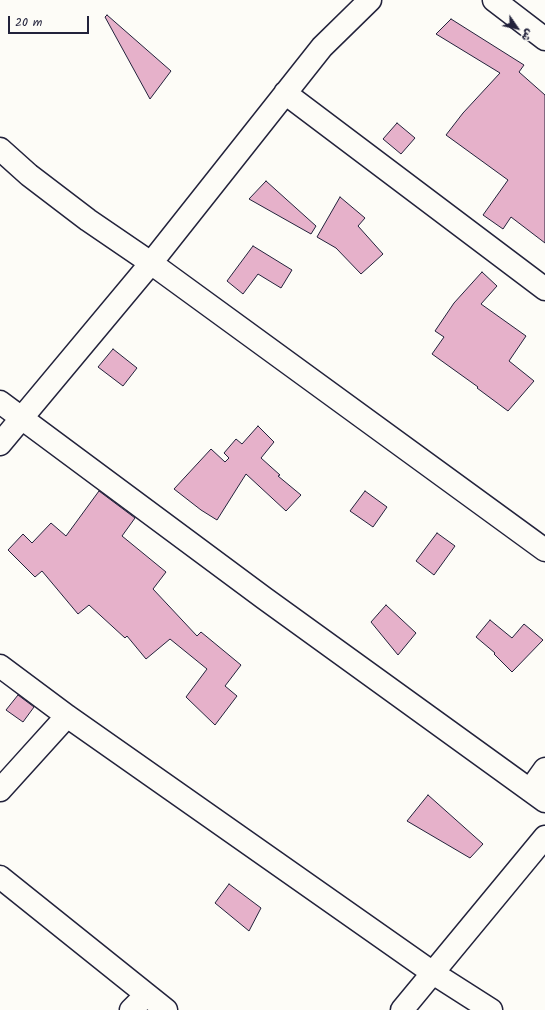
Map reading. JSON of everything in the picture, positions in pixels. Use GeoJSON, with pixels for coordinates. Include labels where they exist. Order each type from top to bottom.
{"type":"FeatureCollection","features":[{"type":"Feature","properties":{"kind":"street"},"geometry":{"type":"LineString","coordinates":[[0,444],[22,420],[151,263],[284,93],[322,47],[370,0]]}},
{"type":"Feature","properties":{"kind":"street"},"geometry":{"type":"LineString","coordinates":[[494,0],[545,39]]}},
{"type":"Feature","properties":{"kind":"street"},"geometry":{"type":"LineString","coordinates":[[284,93],[545,289]]}},
{"type":"Feature","properties":{"kind":"street"},"geometry":{"type":"LineString","coordinates":[[0,149],[29,174],[88,220],[151,263],[545,550]]}},
{"type":"Feature","properties":{"kind":"street"},"geometry":{"type":"LineString","coordinates":[[0,402],[22,420],[264,598],[537,796],[545,769]]}},
{"type":"Feature","properties":{"kind":"street"},"geometry":{"type":"LineString","coordinates":[[0,666],[67,716],[433,973],[492,1010]]}},
{"type":"Feature","properties":{"kind":"street"},"geometry":{"type":"LineString","coordinates":[[0,790],[67,716]]}},
{"type":"Feature","properties":{"kind":"street"},"geometry":{"type":"LineString","coordinates":[[402,1010],[545,837]]}},
{"type":"Feature","properties":{"kind":"street"},"geometry":{"type":"LineString","coordinates":[[0,877],[139,1003],[166,1010]]}},
{"type":"Feature","properties":{"kind":"building"},"geometry":{"type":"Polygon","coordinates":[[[107,15],[171,71],[150,99],[105,17],[107,15]]]}},
{"type":"Feature","properties":{"kind":"building"},"geometry":{"type":"Polygon","coordinates":[[[451,19],[524,65],[519,72],[545,95],[545,243],[511,217],[503,229],[483,215],[508,180],[446,135],[463,113],[500,73],[436,34],[451,19]]]}},
{"type":"Feature","properties":{"kind":"building"},"geometry":{"type":"Polygon","coordinates":[[[397,123],[415,138],[401,154],[383,139],[397,123]]]}},
{"type":"Feature","properties":{"kind":"building"},"geometry":{"type":"Polygon","coordinates":[[[266,181],[316,226],[311,234],[249,199],[266,181]]]}},
{"type":"Feature","properties":{"kind":"building"},"geometry":{"type":"Polygon","coordinates":[[[340,197],[365,218],[358,226],[383,254],[361,274],[336,248],[317,237],[340,197]]]}},
{"type":"Feature","properties":{"kind":"building"},"geometry":{"type":"Polygon","coordinates":[[[253,246],[292,270],[281,288],[258,274],[243,294],[227,281],[253,246]]]}},
{"type":"Feature","properties":{"kind":"building"},"geometry":{"type":"Polygon","coordinates":[[[482,272],[497,286],[481,304],[526,336],[509,361],[534,381],[508,411],[432,354],[444,337],[435,331],[454,303],[482,272]]]}},
{"type":"Feature","properties":{"kind":"building"},"geometry":{"type":"Polygon","coordinates":[[[113,349],[137,368],[123,386],[98,367],[113,349]]]}},
{"type":"Feature","properties":{"kind":"building"},"geometry":{"type":"Polygon","coordinates":[[[258,426],[274,442],[261,458],[280,475],[278,476],[301,495],[286,511],[246,474],[217,520],[201,510],[174,489],[211,449],[225,462],[229,458],[224,453],[236,439],[242,444],[258,426]]]}},
{"type":"Feature","properties":{"kind":"building"},"geometry":{"type":"Polygon","coordinates":[[[99,491],[135,518],[122,536],[166,572],[153,589],[197,636],[201,632],[241,665],[225,686],[237,696],[215,725],[186,697],[207,669],[170,639],[146,659],[127,636],[125,638],[89,605],[78,614],[42,571],[35,577],[8,550],[23,534],[32,543],[51,523],[66,536],[99,491]]]}},
{"type":"Feature","properties":{"kind":"building"},"geometry":{"type":"Polygon","coordinates":[[[365,491],[387,507],[373,527],[350,511],[365,491]]]}},
{"type":"Feature","properties":{"kind":"building"},"geometry":{"type":"Polygon","coordinates":[[[437,533],[455,546],[434,575],[416,561],[437,533]]]}},
{"type":"Feature","properties":{"kind":"building"},"geometry":{"type":"Polygon","coordinates":[[[386,605],[416,633],[398,655],[371,622],[386,605]]]}},
{"type":"Feature","properties":{"kind":"building"},"geometry":{"type":"Polygon","coordinates":[[[490,620],[512,638],[524,624],[543,640],[512,672],[494,654],[495,653],[476,637],[490,620]]]}},
{"type":"Feature","properties":{"kind":"building"},"geometry":{"type":"Polygon","coordinates":[[[18,695],[34,707],[23,722],[6,710],[18,695]]]}},
{"type":"Feature","properties":{"kind":"building"},"geometry":{"type":"Polygon","coordinates":[[[428,795],[483,844],[470,858],[407,821],[428,795]]]}},
{"type":"Feature","properties":{"kind":"building"},"geometry":{"type":"Polygon","coordinates":[[[229,884],[261,908],[249,931],[215,903],[229,884]]]}}]}
